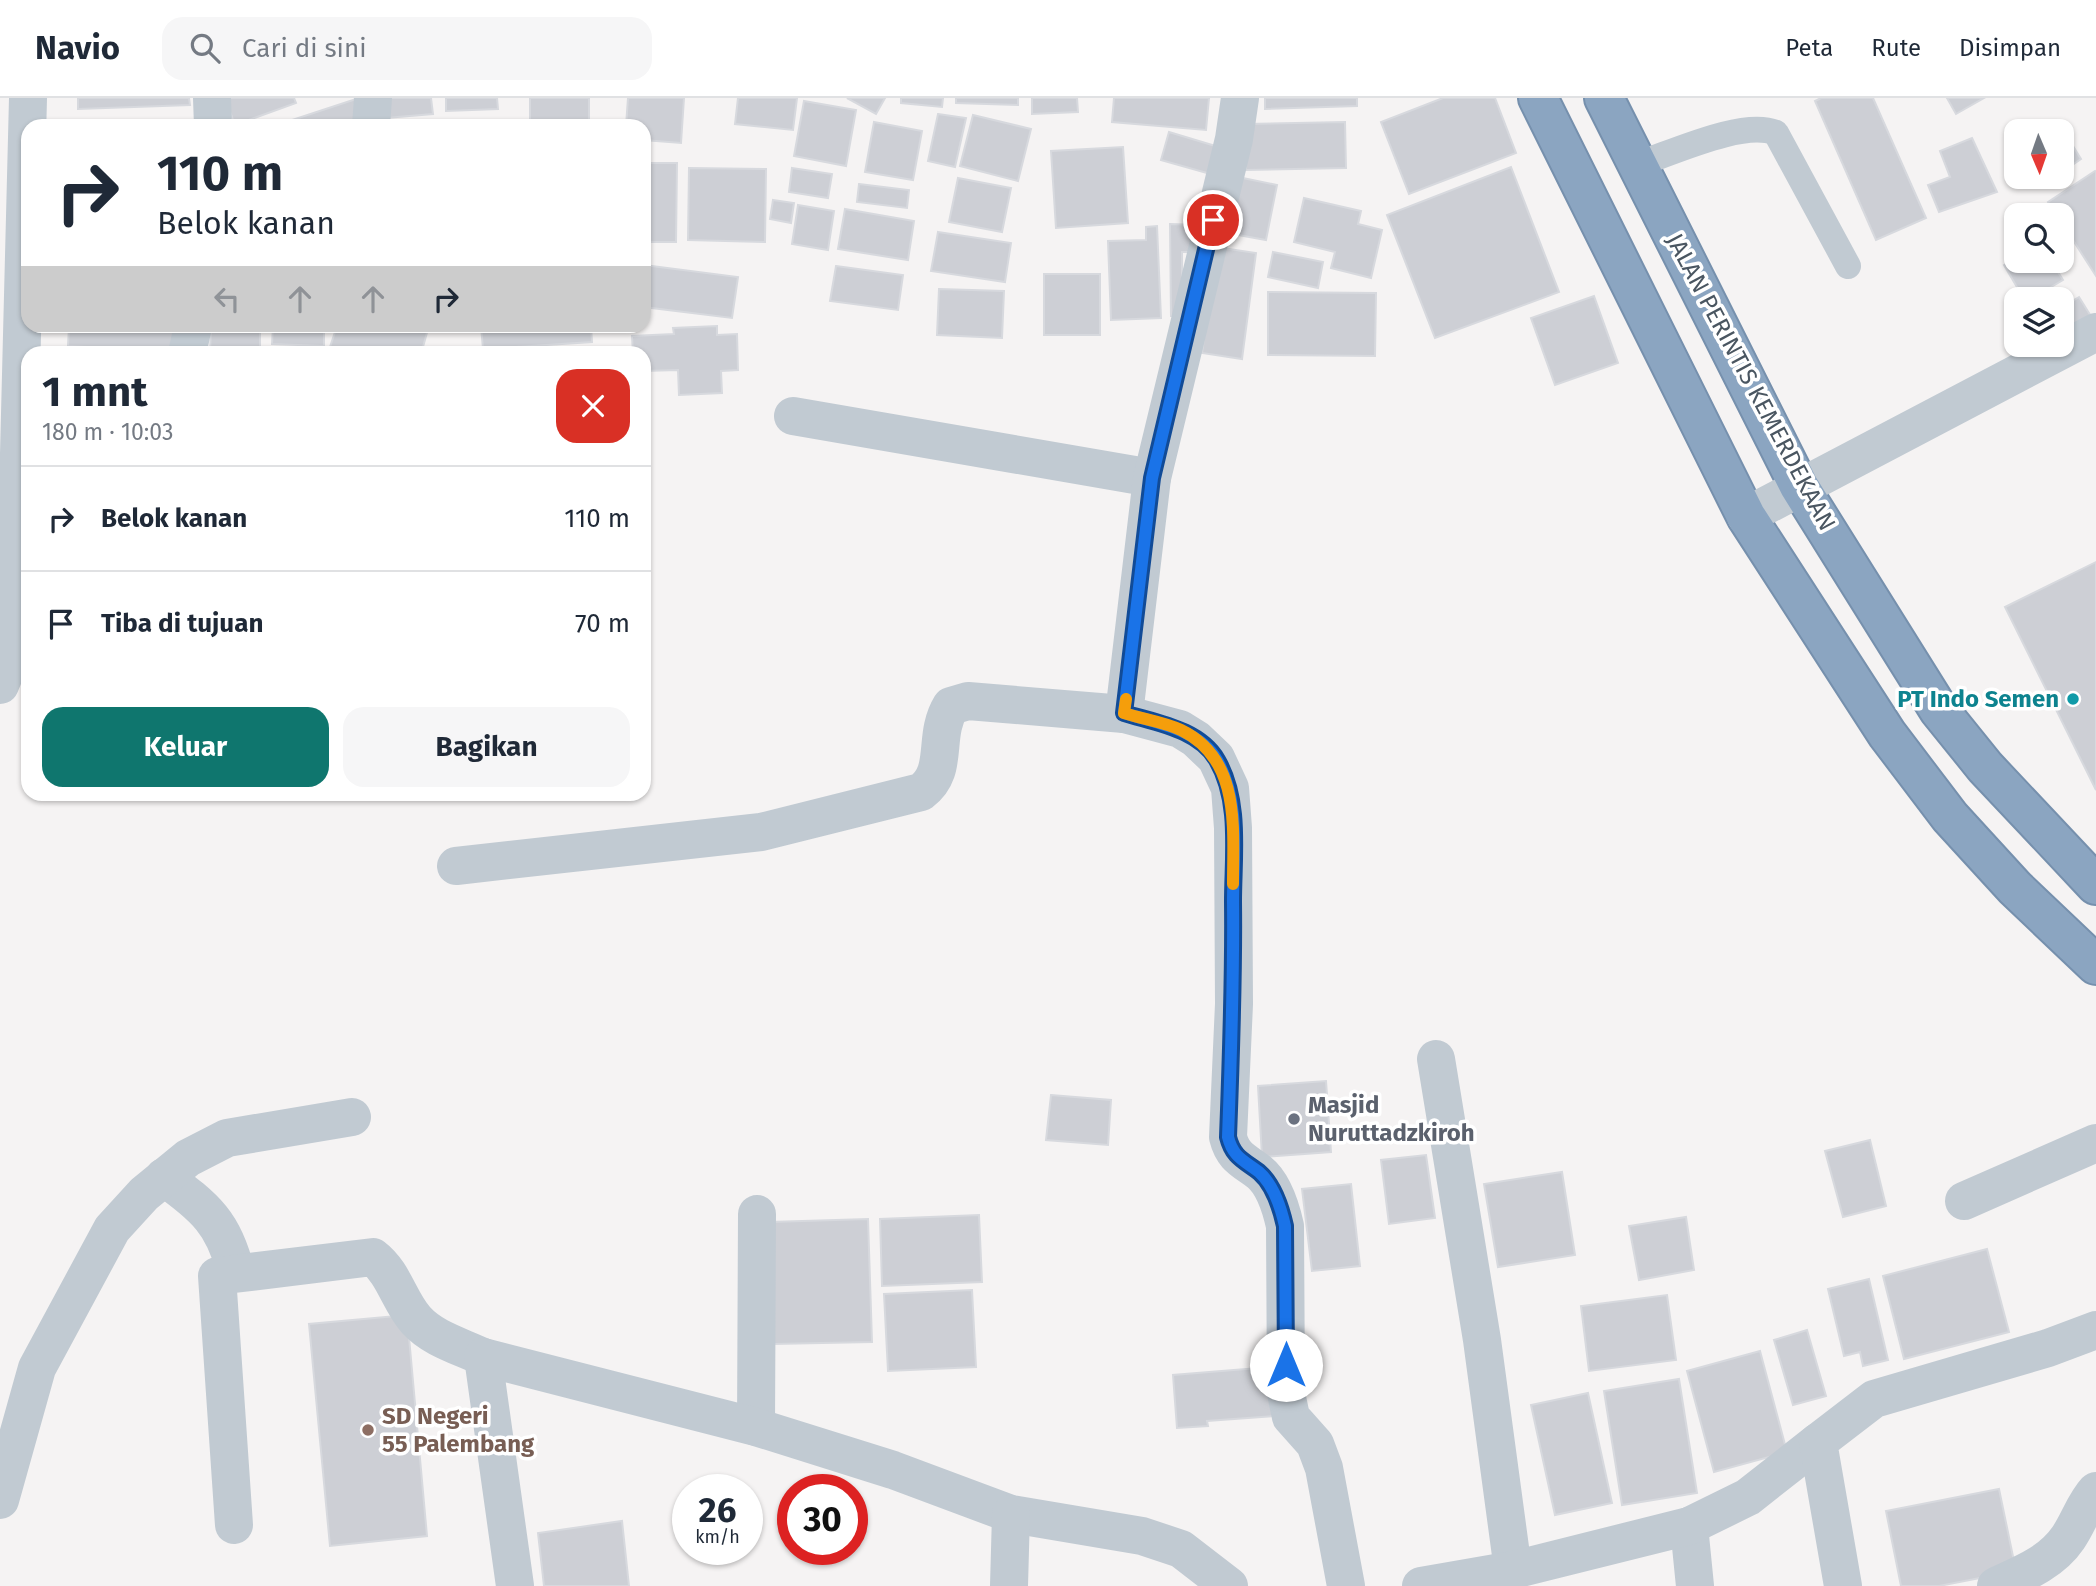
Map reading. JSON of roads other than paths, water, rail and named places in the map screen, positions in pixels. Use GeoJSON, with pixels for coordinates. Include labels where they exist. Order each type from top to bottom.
{"type":"FeatureCollection","features":[{"type":"Feature","properties":{"kind":"highway"},"geometry":{"type":"LineString","coordinates":[[1538,98],[1746,516],[1887,734],[1950,817],[2015,888],[2096,965]]}},
{"type":"Feature","properties":{"kind":"highway","name":"JALAN PERINTIS KEMERDEKAAN"},"geometry":{"type":"LineString","coordinates":[[1604,98],[1799,486],[1939,710],[1985,767],[2096,886]]}},
{"type":"Feature","properties":{"kind":"street"},"geometry":{"type":"LineString","coordinates":[[27,119],[28,98]]}},
{"type":"Feature","properties":{"kind":"street"},"geometry":{"type":"LineString","coordinates":[[212,98],[213,119]]}},
{"type":"Feature","properties":{"kind":"street"},"geometry":{"type":"LineString","coordinates":[[372,119],[373,98]]}},
{"type":"Feature","properties":{"kind":"street"},"geometry":{"type":"LineString","coordinates":[[1124,713],[1152,478],[1234,139],[1240,98]]}},
{"type":"Feature","properties":{"kind":"street"},"geometry":{"type":"LineString","coordinates":[[1746,516],[2096,332]]}},
{"type":"Feature","properties":{"kind":"street"},"geometry":{"type":"LineString","coordinates":[[0,684],[14,651],[21,374]]}},
{"type":"Feature","properties":{"kind":"street"},"geometry":{"type":"LineString","coordinates":[[793,416],[1152,478]]}},
{"type":"Feature","properties":{"kind":"street"},"geometry":{"type":"LineString","coordinates":[[456,866],[761,832],[921,792],[933,783],[939,765],[943,720],[951,706],[968,701],[1124,713],[1180,729],[1196,739],[1216,758],[1230,788],[1233,828],[1234,1004],[1228,1137],[1231,1151],[1242,1163],[1260,1173],[1280,1205],[1285,1226],[1286,1393],[1291,1417],[1315,1444],[1324,1468],[1346,1586]]}},
{"type":"Feature","properties":{"kind":"street"},"geometry":{"type":"LineString","coordinates":[[1437,1059],[1482,1339],[1513,1570]]}},
{"type":"Feature","properties":{"kind":"street"},"geometry":{"type":"LineString","coordinates":[[0,1500],[37,1368],[111,1229],[187,1158],[227,1138],[352,1117]]}},
{"type":"Feature","properties":{"kind":"street"},"geometry":{"type":"LineString","coordinates":[[1964,1201],[2096,1143]]}},
{"type":"Feature","properties":{"kind":"street"},"geometry":{"type":"LineString","coordinates":[[164,1177],[219,1226],[229,1242],[236,1273]]}},
{"type":"Feature","properties":{"kind":"street"},"geometry":{"type":"LineString","coordinates":[[756,1427],[757,1214]]}},
{"type":"Feature","properties":{"kind":"street"},"geometry":{"type":"LineString","coordinates":[[234,1525],[215,1279],[222,1274],[373,1257],[383,1266],[414,1318],[429,1332],[483,1357],[756,1427],[893,1470],[1012,1514],[1142,1536],[1181,1549],[1230,1586]]}},
{"type":"Feature","properties":{"kind":"street"},"geometry":{"type":"LineString","coordinates":[[1421,1586],[1513,1570],[1689,1526],[1748,1497],[1874,1399],[2048,1348],[2096,1330]]}},
{"type":"Feature","properties":{"kind":"street"},"geometry":{"type":"LineString","coordinates":[[483,1357],[515,1586]]}},
{"type":"Feature","properties":{"kind":"street"},"geometry":{"type":"LineString","coordinates":[[1818,1441],[1843,1586]]}},
{"type":"Feature","properties":{"kind":"street"},"geometry":{"type":"LineString","coordinates":[[1996,1586],[2030,1571],[2055,1553],[2067,1539],[2087,1500],[2096,1490]]}},
{"type":"Feature","properties":{"kind":"street"},"geometry":{"type":"LineString","coordinates":[[1009,1586],[1012,1514]]}},
{"type":"Feature","properties":{"kind":"street"},"geometry":{"type":"LineString","coordinates":[[1689,1526],[1695,1586]]}},
{"type":"Feature","properties":{"kind":"lane"},"geometry":{"type":"LineString","coordinates":[[1638,164],[1740,131],[1766,128],[1776,133],[1848,266]]}},
{"type":"Feature","properties":{"kind":"place","name":"PT Indo Semen"},"geometry":{"type":"Point","coordinates":[2073,699]}},
{"type":"Feature","properties":{"kind":"place","name":"Masjid Nuruttadzkiroh"},"geometry":{"type":"Point","coordinates":[1294,1119]}},
{"type":"Feature","properties":{"kind":"place","name":"SD Negeri 55 Palembang"},"geometry":{"type":"Point","coordinates":[368,1430]}}]}
